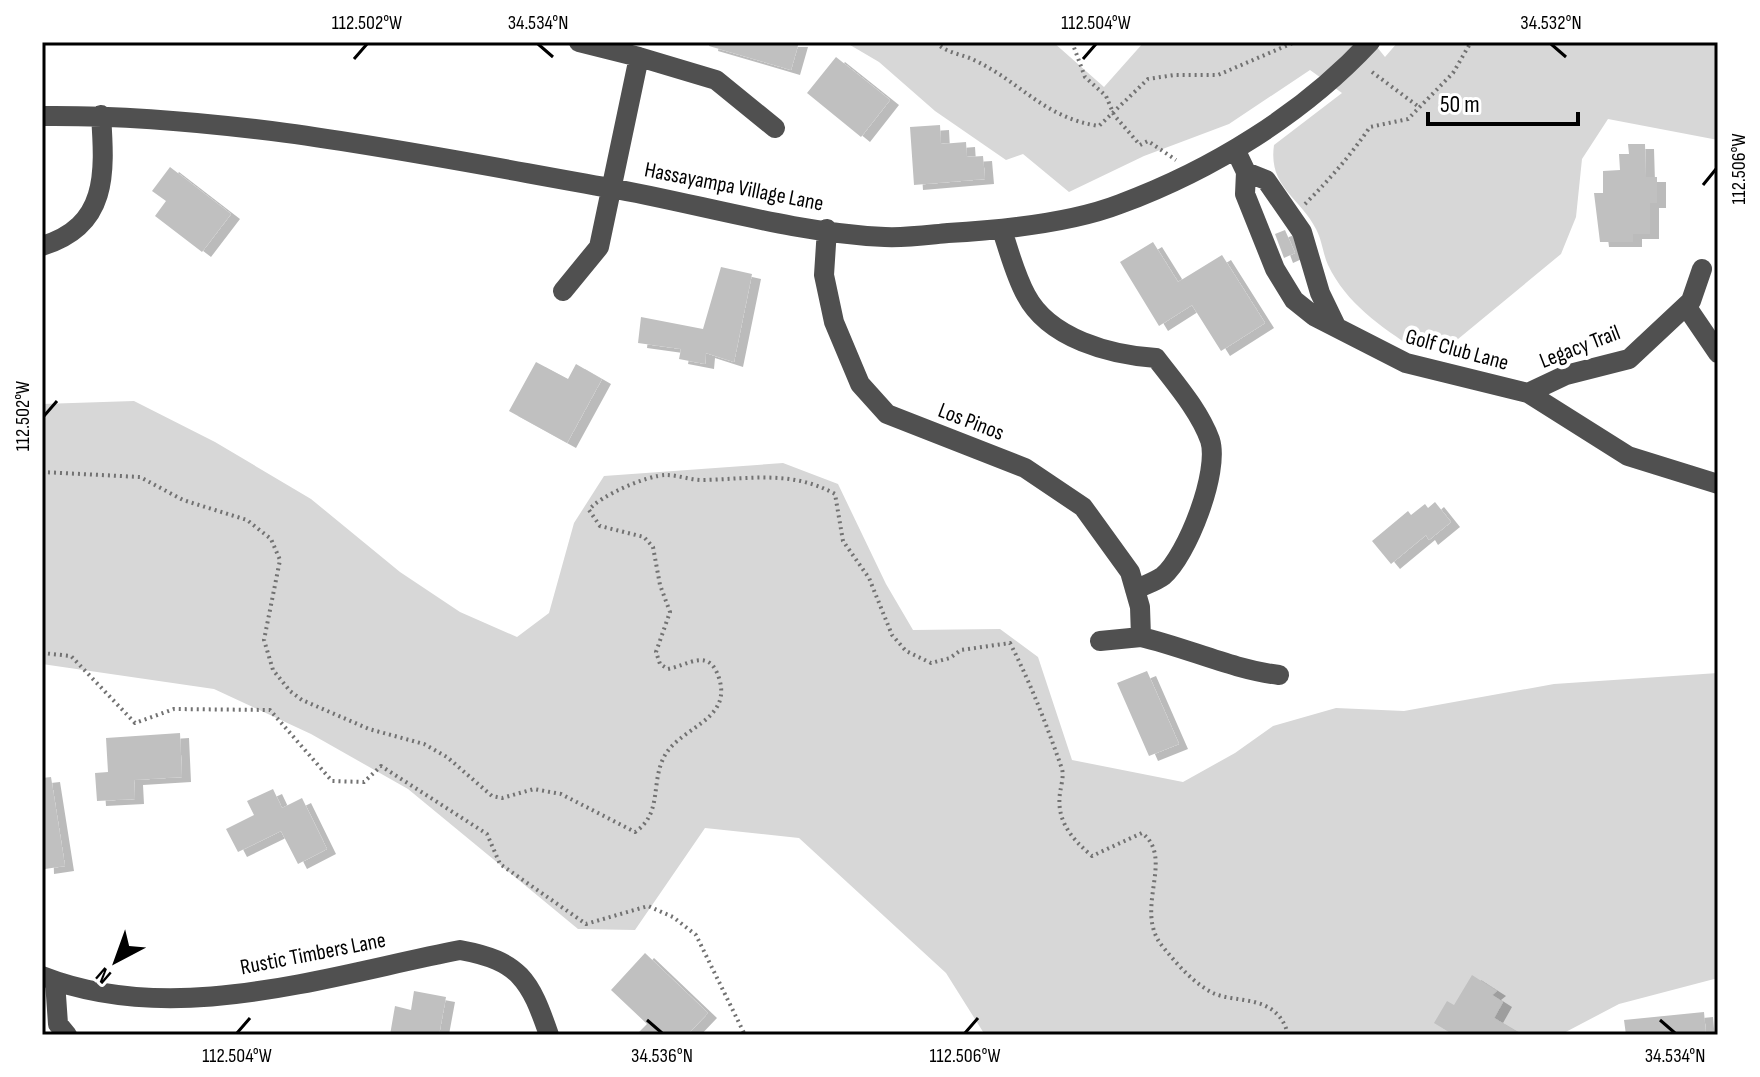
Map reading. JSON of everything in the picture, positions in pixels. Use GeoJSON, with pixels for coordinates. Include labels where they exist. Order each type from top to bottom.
{"type":"FeatureCollection","features":[{"type":"Feature","properties":{"kind":"street"},"geometry":{"type":"LineString","coordinates":[[579,42],[716,80],[775,128]]}},
{"type":"Feature","properties":{"kind":"street","name":"Hassayampa Village Lane"},"geometry":{"type":"LineString","coordinates":[[42,116],[101,115],[225,124],[886,237],[1002,230],[1117,205],[1188,174],[1235,149],[1310,97],[1370,42]]}},
{"type":"Feature","properties":{"kind":"street"},"geometry":{"type":"LineString","coordinates":[[563,291],[599,247],[639,57]]}},
{"type":"Feature","properties":{"kind":"street"},"geometry":{"type":"LineString","coordinates":[[42,246],[68,238],[96,203],[104,164],[101,115]]}},
{"type":"Feature","properties":{"kind":"street","name":"Golf Club Lane"},"geometry":{"type":"LineString","coordinates":[[1235,149],[1246,172],[1245,194],[1282,281],[1304,308],[1406,363],[1528,393],[1628,456],[1718,484]]}},
{"type":"Feature","properties":{"kind":"street"},"geometry":{"type":"LineString","coordinates":[[1246,172],[1266,180],[1307,242],[1312,268],[1335,324]]}},
{"type":"Feature","properties":{"kind":"street","name":"Los Pinos"},"geometry":{"type":"LineString","coordinates":[[827,229],[824,275],[834,322],[860,384],[887,414],[1025,468],[1083,507],[1130,572],[1140,607],[1141,637]]}},
{"type":"Feature","properties":{"kind":"street"},"geometry":{"type":"LineString","coordinates":[[1002,230],[1027,298],[1053,324],[1081,342],[1128,356],[1156,358],[1184,394],[1211,443],[1209,474],[1196,523],[1180,554],[1163,576],[1135,590]]}},
{"type":"Feature","properties":{"kind":"street"},"geometry":{"type":"LineString","coordinates":[[1282,281],[1312,268]]}},
{"type":"Feature","properties":{"kind":"street","name":"Legacy Trail"},"geometry":{"type":"LineString","coordinates":[[1528,393],[1566,375],[1629,359],[1691,301],[1702,269]]}},
{"type":"Feature","properties":{"kind":"street"},"geometry":{"type":"LineString","coordinates":[[1686,306],[1718,353]]}},
{"type":"Feature","properties":{"kind":"street"},"geometry":{"type":"LineString","coordinates":[[1100,641],[1141,637],[1185,647],[1240,670],[1279,675]]}},
{"type":"Feature","properties":{"kind":"street","name":"Rustic Timbers Lane"},"geometry":{"type":"LineString","coordinates":[[48,978],[130,998],[197,999],[460,950],[493,956],[519,972],[535,995],[549,1035]]}},
{"type":"Feature","properties":{"kind":"street"},"geometry":{"type":"LineString","coordinates":[[48,978],[58,1024],[67,1035]]}},
{"type":"Feature","properties":{"kind":"path"},"geometry":{"type":"LineString","coordinates":[[936,42],[941,48],[976,61],[1050,112],[1099,126],[1114,115],[1127,96],[1148,79],[1218,75],[1295,42]]}},
{"type":"Feature","properties":{"kind":"path"},"geometry":{"type":"LineString","coordinates":[[1072,42],[1085,77],[1106,96],[1114,115],[1140,145],[1148,141],[1176,160],[1188,174]]}},
{"type":"Feature","properties":{"kind":"path"},"geometry":{"type":"LineString","coordinates":[[1298,211],[1322,187],[1329,175],[1344,166],[1370,127],[1408,119],[1453,73],[1471,42]]}},
{"type":"Feature","properties":{"kind":"path"},"geometry":{"type":"LineString","coordinates":[[1372,72],[1419,107]]}},
{"type":"Feature","properties":{"kind":"path"},"geometry":{"type":"LineString","coordinates":[[42,472],[140,477],[155,482],[183,500],[247,520],[271,539],[280,560],[264,640],[273,670],[290,691],[302,700],[369,729],[424,744],[447,757],[492,796],[502,798],[534,789],[561,794],[635,832],[652,814],[664,757],[675,742],[713,715],[718,707],[721,685],[716,670],[704,659],[695,658],[668,669],[660,664],[656,652],[670,612],[660,585],[653,547],[644,537],[600,526],[589,510],[597,501],[650,477],[665,475],[699,480],[777,477],[820,486],[835,494],[843,541],[869,578],[892,635],[906,651],[931,663],[950,658],[961,650],[1010,643],[1036,695],[1052,750],[1063,771],[1059,803],[1065,828],[1092,856],[1142,833],[1151,839],[1157,857],[1149,918],[1160,944],[1194,981],[1216,995],[1257,1001],[1270,1010],[1288,1035]]}},
{"type":"Feature","properties":{"kind":"path"},"geometry":{"type":"LineString","coordinates":[[42,653],[71,656],[135,723],[174,709],[270,710],[332,781],[364,782],[381,766],[487,834],[500,864],[586,924],[648,906],[673,917],[696,935],[745,1035]]}},
{"type":"Feature","properties":{"kind":"shaded area"},"geometry":{"type":"Polygon","coordinates":[[[845,42],[1053,42],[1104,87],[1144,42],[1373,42],[1385,57],[1398,42],[1718,42],[1718,140],[1608,119],[1582,159],[1576,217],[1561,254],[1452,344],[1415,349],[1377,323],[1344,291],[1328,265],[1316,229],[1280,182],[1273,159],[1274,145],[1342,93],[1310,70],[1229,124],[1144,156],[1069,192],[1023,154],[1006,160],[935,111],[879,62],[845,42]]]}},
{"type":"Feature","properties":{"kind":"shaded area"},"geometry":{"type":"Polygon","coordinates":[[[134,401],[215,442],[311,499],[400,572],[460,612],[517,637],[549,613],[574,523],[604,476],[783,463],[838,484],[886,584],[913,630],[1000,629],[1038,657],[1072,760],[1183,782],[1235,753],[1273,726],[1336,708],[1404,711],[1554,684],[1718,673],[1718,978],[1619,1004],[1560,1035],[985,1035],[946,973],[799,838],[705,828],[635,930],[578,929],[408,789],[311,734],[214,689],[42,664],[42,404],[134,401]]]}},
{"type":"Feature","properties":{"kind":"building"},"geometry":{"type":"Polygon","coordinates":[[[710,42],[799,42],[791,70],[709,46],[710,42]]]}},
{"type":"Feature","properties":{"kind":"building"},"geometry":{"type":"Polygon","coordinates":[[[836,57],[890,100],[861,137],[807,93],[836,57]]]}},
{"type":"Feature","properties":{"kind":"building"},"geometry":{"type":"Polygon","coordinates":[[[940,125],[941,144],[966,142],[967,157],[983,156],[985,179],[914,185],[910,127],[940,125]]]}},
{"type":"Feature","properties":{"kind":"building"},"geometry":{"type":"Polygon","coordinates":[[[1628,144],[1645,144],[1646,177],[1657,177],[1657,203],[1650,203],[1650,234],[1633,234],[1633,242],[1600,242],[1594,193],[1603,193],[1603,171],[1620,170],[1619,154],[1629,154],[1628,144]]]}},
{"type":"Feature","properties":{"kind":"building"},"geometry":{"type":"Polygon","coordinates":[[[170,167],[231,214],[202,252],[155,216],[166,201],[152,191],[170,167]]]}},
{"type":"Feature","properties":{"kind":"building"},"geometry":{"type":"Polygon","coordinates":[[[1285,230],[1295,253],[1284,258],[1275,234],[1285,230]]]}},
{"type":"Feature","properties":{"kind":"building"},"geometry":{"type":"Polygon","coordinates":[[[1153,242],[1178,282],[1222,255],[1265,323],[1221,351],[1192,305],[1159,326],[1120,262],[1153,242]]]}},
{"type":"Feature","properties":{"kind":"building"},"geometry":{"type":"Polygon","coordinates":[[[721,267],[752,274],[734,362],[706,353],[705,364],[679,359],[681,349],[638,343],[641,317],[703,329],[721,267]]]}},
{"type":"Feature","properties":{"kind":"building"},"geometry":{"type":"Polygon","coordinates":[[[536,362],[568,379],[576,364],[602,379],[567,443],[509,411],[536,362]]]}},
{"type":"Feature","properties":{"kind":"building"},"geometry":{"type":"Polygon","coordinates":[[[1435,502],[1451,522],[1429,540],[1426,535],[1391,564],[1372,541],[1408,511],[1411,515],[1425,504],[1428,508],[1435,502]]]}},
{"type":"Feature","properties":{"kind":"building"},"geometry":{"type":"Polygon","coordinates":[[[1147,671],[1179,744],[1149,756],[1117,683],[1147,671]]]}},
{"type":"Feature","properties":{"kind":"building"},"geometry":{"type":"Polygon","coordinates":[[[180,733],[182,777],[134,780],[135,799],[97,801],[95,773],[108,772],[106,738],[180,733]]]}},
{"type":"Feature","properties":{"kind":"building"},"geometry":{"type":"Polygon","coordinates":[[[51,777],[65,866],[45,869],[42,778],[51,777]]]}},
{"type":"Feature","properties":{"kind":"building"},"geometry":{"type":"Polygon","coordinates":[[[273,789],[282,808],[302,798],[327,849],[298,864],[281,831],[238,852],[226,829],[254,815],[247,801],[273,789]]]}},
{"type":"Feature","properties":{"kind":"building"},"geometry":{"type":"Polygon","coordinates":[[[645,953],[708,1013],[687,1035],[636,1035],[647,1024],[611,990],[645,953]]]}},
{"type":"Feature","properties":{"kind":"building"},"geometry":{"type":"Polygon","coordinates":[[[1472,975],[1497,991],[1492,995],[1503,1002],[1494,1018],[1523,1035],[1454,1035],[1434,1023],[1447,1001],[1454,1005],[1472,975]]]}},
{"type":"Feature","properties":{"kind":"building"},"geometry":{"type":"Polygon","coordinates":[[[414,991],[446,997],[439,1035],[390,1035],[395,1006],[411,1010],[414,991]]]}},
{"type":"Feature","properties":{"kind":"building"},"geometry":{"type":"Polygon","coordinates":[[[1704,1012],[1706,1035],[1626,1035],[1624,1020],[1704,1012]]]}}]}
